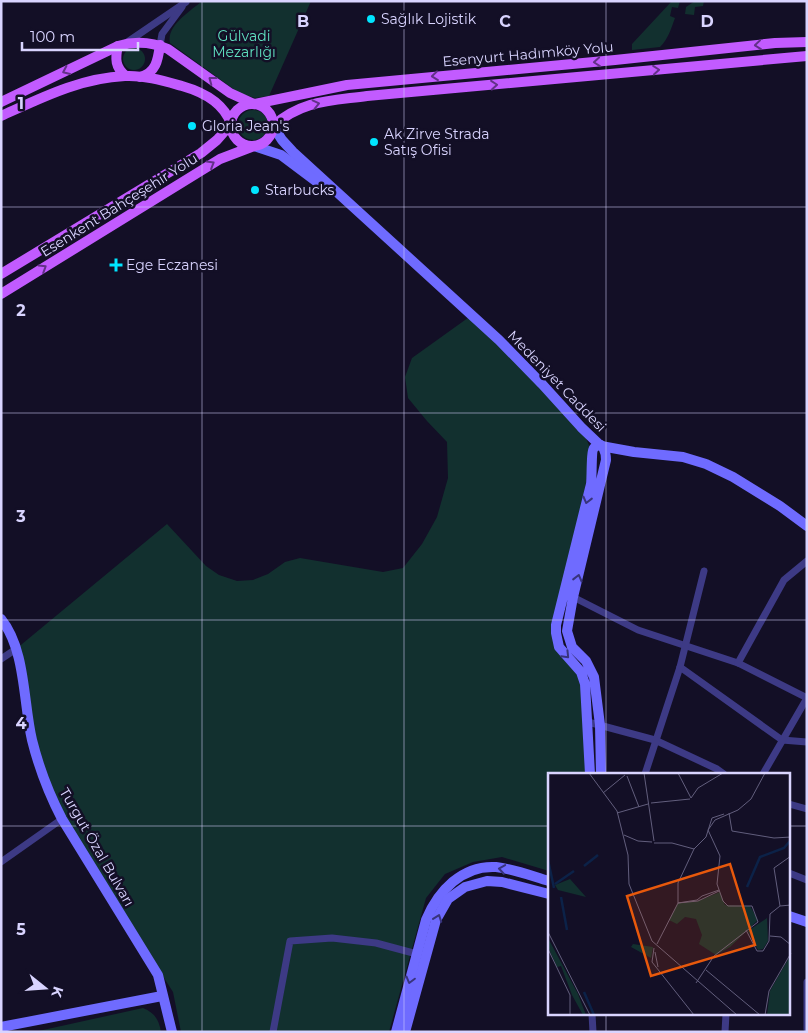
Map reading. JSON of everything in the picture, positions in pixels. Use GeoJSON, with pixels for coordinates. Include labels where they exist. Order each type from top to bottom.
{"type":"FeatureCollection","features":[{"type":"Feature","properties":{"kind":"main road"},"geometry":{"type":"LineString","coordinates":[[1,102],[121,45],[139,42],[160,45],[186,60],[230,93],[260,106],[270,114],[273,126],[269,138],[265,142],[254,146],[240,143],[235,138],[228,114],[222,107],[202,94],[186,87],[140,77],[126,76],[78,84],[1,116]]}},
{"type":"Feature","properties":{"kind":"main road","name":"Esenyurt Hadımköy Yolu"},"geometry":{"type":"LineString","coordinates":[[254,104],[347,85],[775,43],[807,42]]}},
{"type":"Feature","properties":{"kind":"main road"},"geometry":{"type":"LineString","coordinates":[[121,45],[116,58],[117,65],[120,72],[126,76]]}},
{"type":"Feature","properties":{"kind":"main road"},"geometry":{"type":"LineString","coordinates":[[140,77],[150,73],[155,67],[160,45]]}},
{"type":"Feature","properties":{"kind":"main road","name":"Esenyurt Hadımköy Yolu"},"geometry":{"type":"LineString","coordinates":[[273,126],[286,115],[302,107],[319,102],[807,56]]}},
{"type":"Feature","properties":{"kind":"main road"},"geometry":{"type":"LineString","coordinates":[[231,124],[236,112],[241,108],[254,104]]}},
{"type":"Feature","properties":{"kind":"main road","name":"Esenkent Bahçeşehir Yolu"},"geometry":{"type":"LineString","coordinates":[[1,274],[201,153],[217,140],[231,124]]}},
{"type":"Feature","properties":{"kind":"main road","name":"Esenkent Bahçeşehir Yolu"},"geometry":{"type":"LineString","coordinates":[[1,294],[220,159],[254,146]]}},
{"type":"Feature","properties":{"kind":"street"},"geometry":{"type":"LineString","coordinates":[[160,45],[162,34],[186,2]]}},
{"type":"Feature","properties":{"kind":"street"},"geometry":{"type":"LineString","coordinates":[[121,45],[186,2]]}},
{"type":"Feature","properties":{"kind":"street"},"geometry":{"type":"LineString","coordinates":[[273,126],[293,152],[371,224]]}},
{"type":"Feature","properties":{"kind":"street"},"geometry":{"type":"LineString","coordinates":[[254,146],[281,155],[371,224]]}},
{"type":"Feature","properties":{"kind":"street","name":"Medeniyet Caddesi"},"geometry":{"type":"LineString","coordinates":[[371,224],[499,340],[601,446],[634,452],[683,457],[706,464],[733,477],[764,496],[807,526]]}},
{"type":"Feature","properties":{"kind":"street"},"geometry":{"type":"LineString","coordinates":[[590,773],[584,684],[581,672],[562,651],[557,642],[556,625],[591,484],[593,473],[592,452],[594,448],[601,446],[606,451],[606,460],[573,597],[567,630],[572,647],[592,669],[596,684],[600,726],[601,773]]}},
{"type":"Feature","properties":{"kind":"street"},"geometry":{"type":"LineString","coordinates":[[738,663],[784,580],[807,561]]}},
{"type":"Feature","properties":{"kind":"street"},"geometry":{"type":"LineString","coordinates":[[645,773],[680,667],[704,571]]}},
{"type":"Feature","properties":{"kind":"street"},"geometry":{"type":"LineString","coordinates":[[563,592],[638,630],[738,663],[807,698],[764,773]]}},
{"type":"Feature","properties":{"kind":"street","name":"Turgut Özal Bulvarı"},"geometry":{"type":"LineString","coordinates":[[1,619],[10,632],[16,649],[32,740],[52,798],[62,819],[158,975],[166,1032]]}},
{"type":"Feature","properties":{"kind":"street"},"geometry":{"type":"LineString","coordinates":[[1,659],[16,649]]}},
{"type":"Feature","properties":{"kind":"street"},"geometry":{"type":"LineString","coordinates":[[680,667],[782,740],[807,742]]}},
{"type":"Feature","properties":{"kind":"street"},"geometry":{"type":"LineString","coordinates":[[588,722],[656,740],[722,773]]}},
{"type":"Feature","properties":{"kind":"street"},"geometry":{"type":"LineString","coordinates":[[790,804],[807,809]]}},
{"type":"Feature","properties":{"kind":"street"},"geometry":{"type":"LineString","coordinates":[[1,862],[62,819]]}},
{"type":"Feature","properties":{"kind":"street"},"geometry":{"type":"LineString","coordinates":[[396,1032],[426,920],[433,904],[447,886],[465,874],[495,867],[548,881]]}},
{"type":"Feature","properties":{"kind":"street"},"geometry":{"type":"LineString","coordinates":[[790,873],[807,880]]}},
{"type":"Feature","properties":{"kind":"street"},"geometry":{"type":"LineString","coordinates":[[405,1032],[436,920],[448,899],[465,887],[487,880],[548,894]]}},
{"type":"Feature","properties":{"kind":"street"},"geometry":{"type":"LineString","coordinates":[[790,916],[807,922]]}},
{"type":"Feature","properties":{"kind":"street"},"geometry":{"type":"LineString","coordinates":[[273,1032],[290,941],[332,938],[376,943],[417,954]]}},
{"type":"Feature","properties":{"kind":"street"},"geometry":{"type":"LineString","coordinates":[[807,982],[807,1029]]}},
{"type":"Feature","properties":{"kind":"street"},"geometry":{"type":"LineString","coordinates":[[1,1027],[162,996]]}},
{"type":"Feature","properties":{"kind":"street","name":"Turgut Özal Bulvarı"},"geometry":{"type":"LineString","coordinates":[[162,996],[172,1032]]}},
{"type":"Feature","properties":{"kind":"street"},"geometry":{"type":"LineString","coordinates":[[592,1016],[593,1032]]}},
{"type":"Feature","properties":{"kind":"street"},"geometry":{"type":"LineString","coordinates":[[725,1032],[726,1016]]}},
{"type":"Feature","properties":{"kind":"green space","name":"Gülvadi Mezarlığı"},"geometry":{"type":"Polygon","coordinates":[[[202,1],[311,1],[269,96],[255,98],[239,93],[170,43],[170,36],[175,24],[202,1]]]}},
{"type":"Feature","properties":{"kind":"green space"},"geometry":{"type":"Polygon","coordinates":[[[672,1],[680,1],[678,8],[672,7],[670,16],[675,18],[663,44],[660,47],[632,50],[632,44],[672,1]]]}},
{"type":"Feature","properties":{"kind":"green space"},"geometry":{"type":"Polygon","coordinates":[[[695,1],[704,1],[703,6],[695,7],[694,15],[685,14],[686,7],[695,1]]]}},
{"type":"Feature","properties":{"kind":"green space"},"geometry":{"type":"Polygon","coordinates":[[[134,48],[142,51],[145,59],[142,67],[134,70],[126,67],[123,59],[126,51],[134,48]]]}},
{"type":"Feature","properties":{"kind":"green space"},"geometry":{"type":"Polygon","coordinates":[[[253,110],[259,111],[267,119],[267,131],[259,139],[253,140],[247,139],[239,131],[238,125],[239,119],[247,111],[253,110]]]}},
{"type":"Feature","properties":{"kind":"green space"},"geometry":{"type":"Polygon","coordinates":[[[472,315],[581,427],[592,452],[556,633],[581,672],[586,773],[548,773],[548,871],[502,857],[473,862],[445,874],[426,898],[389,1032],[181,1032],[173,992],[62,819],[39,765],[16,649],[167,524],[206,566],[219,575],[237,581],[253,580],[268,574],[285,562],[300,558],[383,572],[403,568],[422,544],[437,517],[448,478],[447,442],[408,398],[405,377],[412,358],[472,315]]]}},
{"type":"Feature","properties":{"kind":"green space"},"geometry":{"type":"Polygon","coordinates":[[[143,1008],[156,1017],[161,1032],[34,1032],[143,1008]]]}},
{"type":"Feature","properties":{"kind":"place","name":"Sağlık Lojistik"},"geometry":{"type":"Point","coordinates":[371,19]}},
{"type":"Feature","properties":{"kind":"place","name":"Gloria Jean's"},"geometry":{"type":"Point","coordinates":[192,126]}},
{"type":"Feature","properties":{"kind":"place","name":"Ak Zirve Strada Satış Ofisi"},"geometry":{"type":"Point","coordinates":[374,142]}},
{"type":"Feature","properties":{"kind":"place","name":"Starbucks"},"geometry":{"type":"Point","coordinates":[255,190]}},
{"type":"Feature","properties":{"kind":"place","name":"Ege Eczanesi"},"geometry":{"type":"Point","coordinates":[116,265]}}]}
